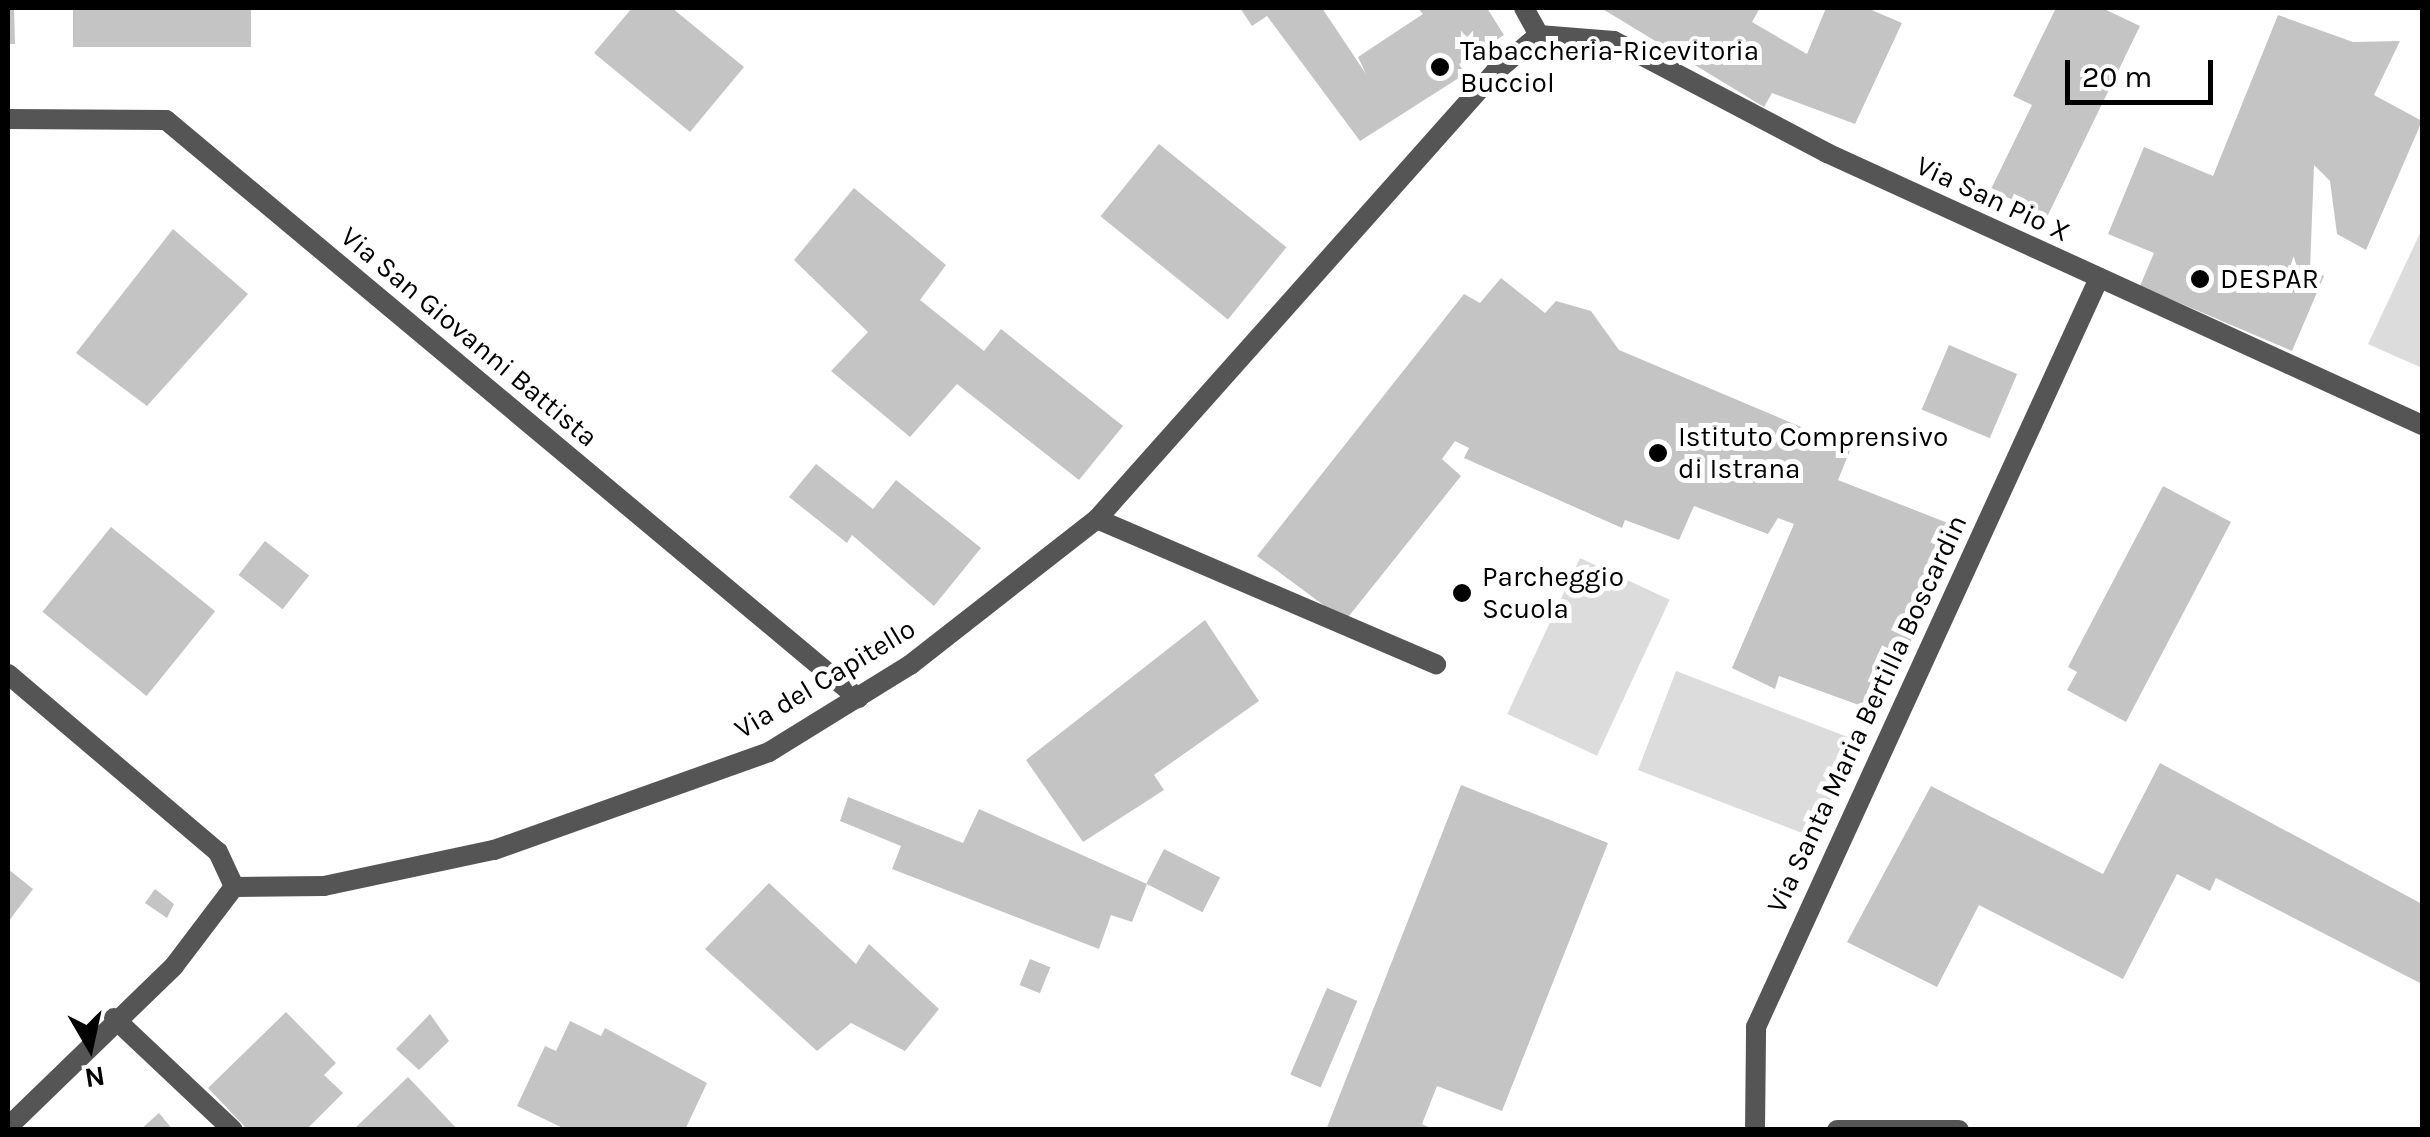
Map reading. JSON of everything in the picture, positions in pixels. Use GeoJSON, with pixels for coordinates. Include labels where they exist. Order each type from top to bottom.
{"type":"FeatureCollection","features":[{"type":"Feature","properties":{"kind":"street"},"geometry":{"type":"LineString","coordinates":[[1524,8],[1539,35]]}},
{"type":"Feature","properties":{"kind":"street","name":"Via San Pio X"},"geometry":{"type":"LineString","coordinates":[[1539,35],[1614,42],[2098,278],[2422,424]]}},
{"type":"Feature","properties":{"kind":"street","name":"Via del Capitello"},"geometry":{"type":"LineString","coordinates":[[234,887],[324,886],[494,850],[769,752],[858,698],[1098,519],[1482,87],[1539,35]]}},
{"type":"Feature","properties":{"kind":"street","name":"Via San Giovanni Battista"},"geometry":{"type":"LineString","coordinates":[[8,119],[166,120],[858,698]]}},
{"type":"Feature","properties":{"kind":"street","name":"Via Santa Maria Bertilla Boscardin"},"geometry":{"type":"LineString","coordinates":[[1756,1130],[1756,1027],[2098,278]]}},
{"type":"Feature","properties":{"kind":"street"},"geometry":{"type":"LineString","coordinates":[[1098,519],[1436,664]]}},
{"type":"Feature","properties":{"kind":"street"},"geometry":{"type":"LineString","coordinates":[[8,674],[218,852],[234,887],[174,966],[114,1018],[8,1128]]}},
{"type":"Feature","properties":{"kind":"street"},"geometry":{"type":"LineString","coordinates":[[114,1018],[234,1130]]}},
{"type":"Feature","properties":{"kind":"street"},"geometry":{"type":"LineString","coordinates":[[1836,1130],[1959,1130]]}},
{"type":"Feature","properties":{"kind":"shaded area"},"geometry":{"type":"Polygon","coordinates":[[[2422,229],[2422,368],[2368,344],[2422,229]]]}},
{"type":"Feature","properties":{"kind":"shaded area"},"geometry":{"type":"Polygon","coordinates":[[[1580,558],[1670,600],[1597,756],[1507,714],[1580,558]]]}},
{"type":"Feature","properties":{"kind":"shaded area"},"geometry":{"type":"Polygon","coordinates":[[[1676,671],[1854,739],[1816,838],[1638,770],[1676,671]]]}},
{"type":"Feature","properties":{"kind":"building"},"geometry":{"type":"Polygon","coordinates":[[[8,8],[14,8],[15,44],[8,44],[8,8]]]}},
{"type":"Feature","properties":{"kind":"building"},"geometry":{"type":"Polygon","coordinates":[[[73,8],[251,8],[251,47],[73,47],[73,8]]]}},
{"type":"Feature","properties":{"kind":"building"},"geometry":{"type":"Polygon","coordinates":[[[632,8],[672,8],[744,67],[690,132],[594,53],[632,8]]]}},
{"type":"Feature","properties":{"kind":"building"},"geometry":{"type":"Polygon","coordinates":[[[1240,8],[1322,8],[1366,74],[1358,57],[1423,14],[1418,8],[1487,8],[1504,35],[1459,64],[1465,74],[1360,141],[1267,16],[1252,26],[1240,8]]]}},
{"type":"Feature","properties":{"kind":"building"},"geometry":{"type":"Polygon","coordinates":[[[1601,8],[1760,8],[1752,22],[1807,54],[1826,8],[1867,8],[1902,23],[1855,124],[1772,93],[1764,107],[1601,8]]]}},
{"type":"Feature","properties":{"kind":"building"},"geometry":{"type":"Polygon","coordinates":[[[2056,8],[2102,8],[2140,26],[2047,217],[1991,189],[2032,105],[2013,96],[2056,8]]]}},
{"type":"Feature","properties":{"kind":"building"},"geometry":{"type":"Polygon","coordinates":[[[2278,15],[2353,42],[2400,41],[2374,95],[2422,121],[2366,250],[2337,234],[2330,181],[2314,165],[2310,270],[2324,276],[2292,351],[2140,286],[2154,253],[2108,234],[2144,147],[2213,176],[2278,15]]]}},
{"type":"Feature","properties":{"kind":"building"},"geometry":{"type":"Polygon","coordinates":[[[1159,144],[1286,247],[1228,319],[1100,216],[1159,144]]]}},
{"type":"Feature","properties":{"kind":"building"},"geometry":{"type":"Polygon","coordinates":[[[854,188],[946,265],[920,300],[984,351],[1001,329],[1123,426],[1079,480],[957,384],[910,437],[831,371],[868,332],[794,260],[854,188]]]}},
{"type":"Feature","properties":{"kind":"building"},"geometry":{"type":"Polygon","coordinates":[[[173,229],[248,294],[147,406],[76,353],[173,229]]]}},
{"type":"Feature","properties":{"kind":"building","name":"Istituto Comprensivo di Istrana"},"geometry":{"type":"Polygon","coordinates":[[[1501,278],[1545,313],[1556,301],[1591,311],[1619,350],[1851,448],[1838,480],[1963,529],[1878,712],[1779,676],[1775,689],[1732,668],[1794,524],[1778,518],[1768,534],[1694,506],[1679,540],[1625,520],[1622,528],[1464,458],[1469,448],[1455,441],[1442,459],[1461,476],[1345,621],[1257,556],[1464,294],[1480,303],[1501,278]]]}},
{"type":"Feature","properties":{"kind":"building"},"geometry":{"type":"Polygon","coordinates":[[[1949,345],[2017,374],[1990,438],[1922,409],[1949,345]]]}},
{"type":"Feature","properties":{"kind":"building"},"geometry":{"type":"Polygon","coordinates":[[[816,464],[873,509],[896,480],[981,548],[934,606],[852,535],[847,543],[789,497],[816,464]]]}},
{"type":"Feature","properties":{"kind":"building"},"geometry":{"type":"Polygon","coordinates":[[[2163,486],[2231,522],[2126,722],[2067,690],[2077,672],[2068,667],[2163,486]]]}},
{"type":"Feature","properties":{"kind":"building"},"geometry":{"type":"Polygon","coordinates":[[[111,527],[215,611],[147,696],[42,612],[111,527]]]}},
{"type":"Feature","properties":{"kind":"building"},"geometry":{"type":"Polygon","coordinates":[[[265,541],[309,575],[283,609],[239,575],[265,541]]]}},
{"type":"Feature","properties":{"kind":"building"},"geometry":{"type":"Polygon","coordinates":[[[1205,620],[1259,701],[1154,775],[1164,790],[1083,842],[1026,760],[1205,620]]]}},
{"type":"Feature","properties":{"kind":"building"},"geometry":{"type":"Polygon","coordinates":[[[2160,763],[2422,904],[2420,983],[2216,878],[2210,891],[2177,874],[2123,979],[1979,905],[1937,987],[1847,942],[1931,786],[2103,874],[2160,763]]]}},
{"type":"Feature","properties":{"kind":"building"},"geometry":{"type":"Polygon","coordinates":[[[1461,785],[1608,843],[1502,1111],[1437,1086],[1422,1124],[1435,1130],[1326,1130],[1461,785]]]}},
{"type":"Feature","properties":{"kind":"building"},"geometry":{"type":"Polygon","coordinates":[[[848,797],[963,843],[979,809],[1147,884],[1132,922],[1111,915],[1099,949],[892,869],[901,846],[840,821],[848,797]]]}},
{"type":"Feature","properties":{"kind":"building"},"geometry":{"type":"Polygon","coordinates":[[[1164,849],[1220,878],[1202,912],[1146,884],[1164,849]]]}},
{"type":"Feature","properties":{"kind":"building"},"geometry":{"type":"Polygon","coordinates":[[[8,869],[33,889],[8,922],[8,869]]]}},
{"type":"Feature","properties":{"kind":"building"},"geometry":{"type":"Polygon","coordinates":[[[769,883],[856,964],[869,944],[939,1009],[905,1051],[851,1023],[817,1051],[705,949],[769,883]]]}},
{"type":"Feature","properties":{"kind":"building"},"geometry":{"type":"Polygon","coordinates":[[[155,889],[174,904],[167,918],[145,903],[155,889]]]}},
{"type":"Feature","properties":{"kind":"building"},"geometry":{"type":"Polygon","coordinates":[[[1030,959],[1050,967],[1040,993],[1020,985],[1030,959]]]}},
{"type":"Feature","properties":{"kind":"building"},"geometry":{"type":"Polygon","coordinates":[[[1327,988],[1357,1001],[1321,1087],[1290,1075],[1327,988]]]}},
{"type":"Feature","properties":{"kind":"building"},"geometry":{"type":"Polygon","coordinates":[[[286,1012],[336,1063],[324,1075],[343,1093],[306,1130],[248,1130],[208,1088],[286,1012]]]}},
{"type":"Feature","properties":{"kind":"building"},"geometry":{"type":"Polygon","coordinates":[[[430,1014],[449,1041],[419,1070],[396,1049],[430,1014]]]}},
{"type":"Feature","properties":{"kind":"building"},"geometry":{"type":"Polygon","coordinates":[[[570,1021],[601,1036],[605,1028],[707,1083],[685,1130],[567,1130],[517,1106],[545,1046],[556,1051],[570,1021]]]}},
{"type":"Feature","properties":{"kind":"building"},"geometry":{"type":"Polygon","coordinates":[[[408,1077],[458,1130],[353,1130],[408,1077]]]}},
{"type":"Feature","properties":{"kind":"building"},"geometry":{"type":"Polygon","coordinates":[[[159,1113],[173,1130],[140,1130],[159,1113]]]}},
{"type":"Feature","properties":{"kind":"place","name":"Tabaccheria-Ricevitoria Bucciol"},"geometry":{"type":"Point","coordinates":[1440,67]}},
{"type":"Feature","properties":{"kind":"place","name":"DESPAR"},"geometry":{"type":"Point","coordinates":[2200,279]}},
{"type":"Feature","properties":{"kind":"place","name":"Istituto Comprensivo di Istrana"},"geometry":{"type":"Point","coordinates":[1658,453]}},
{"type":"Feature","properties":{"kind":"place","name":"Parcheggio Scuola"},"geometry":{"type":"Point","coordinates":[1462,593]}}]}
